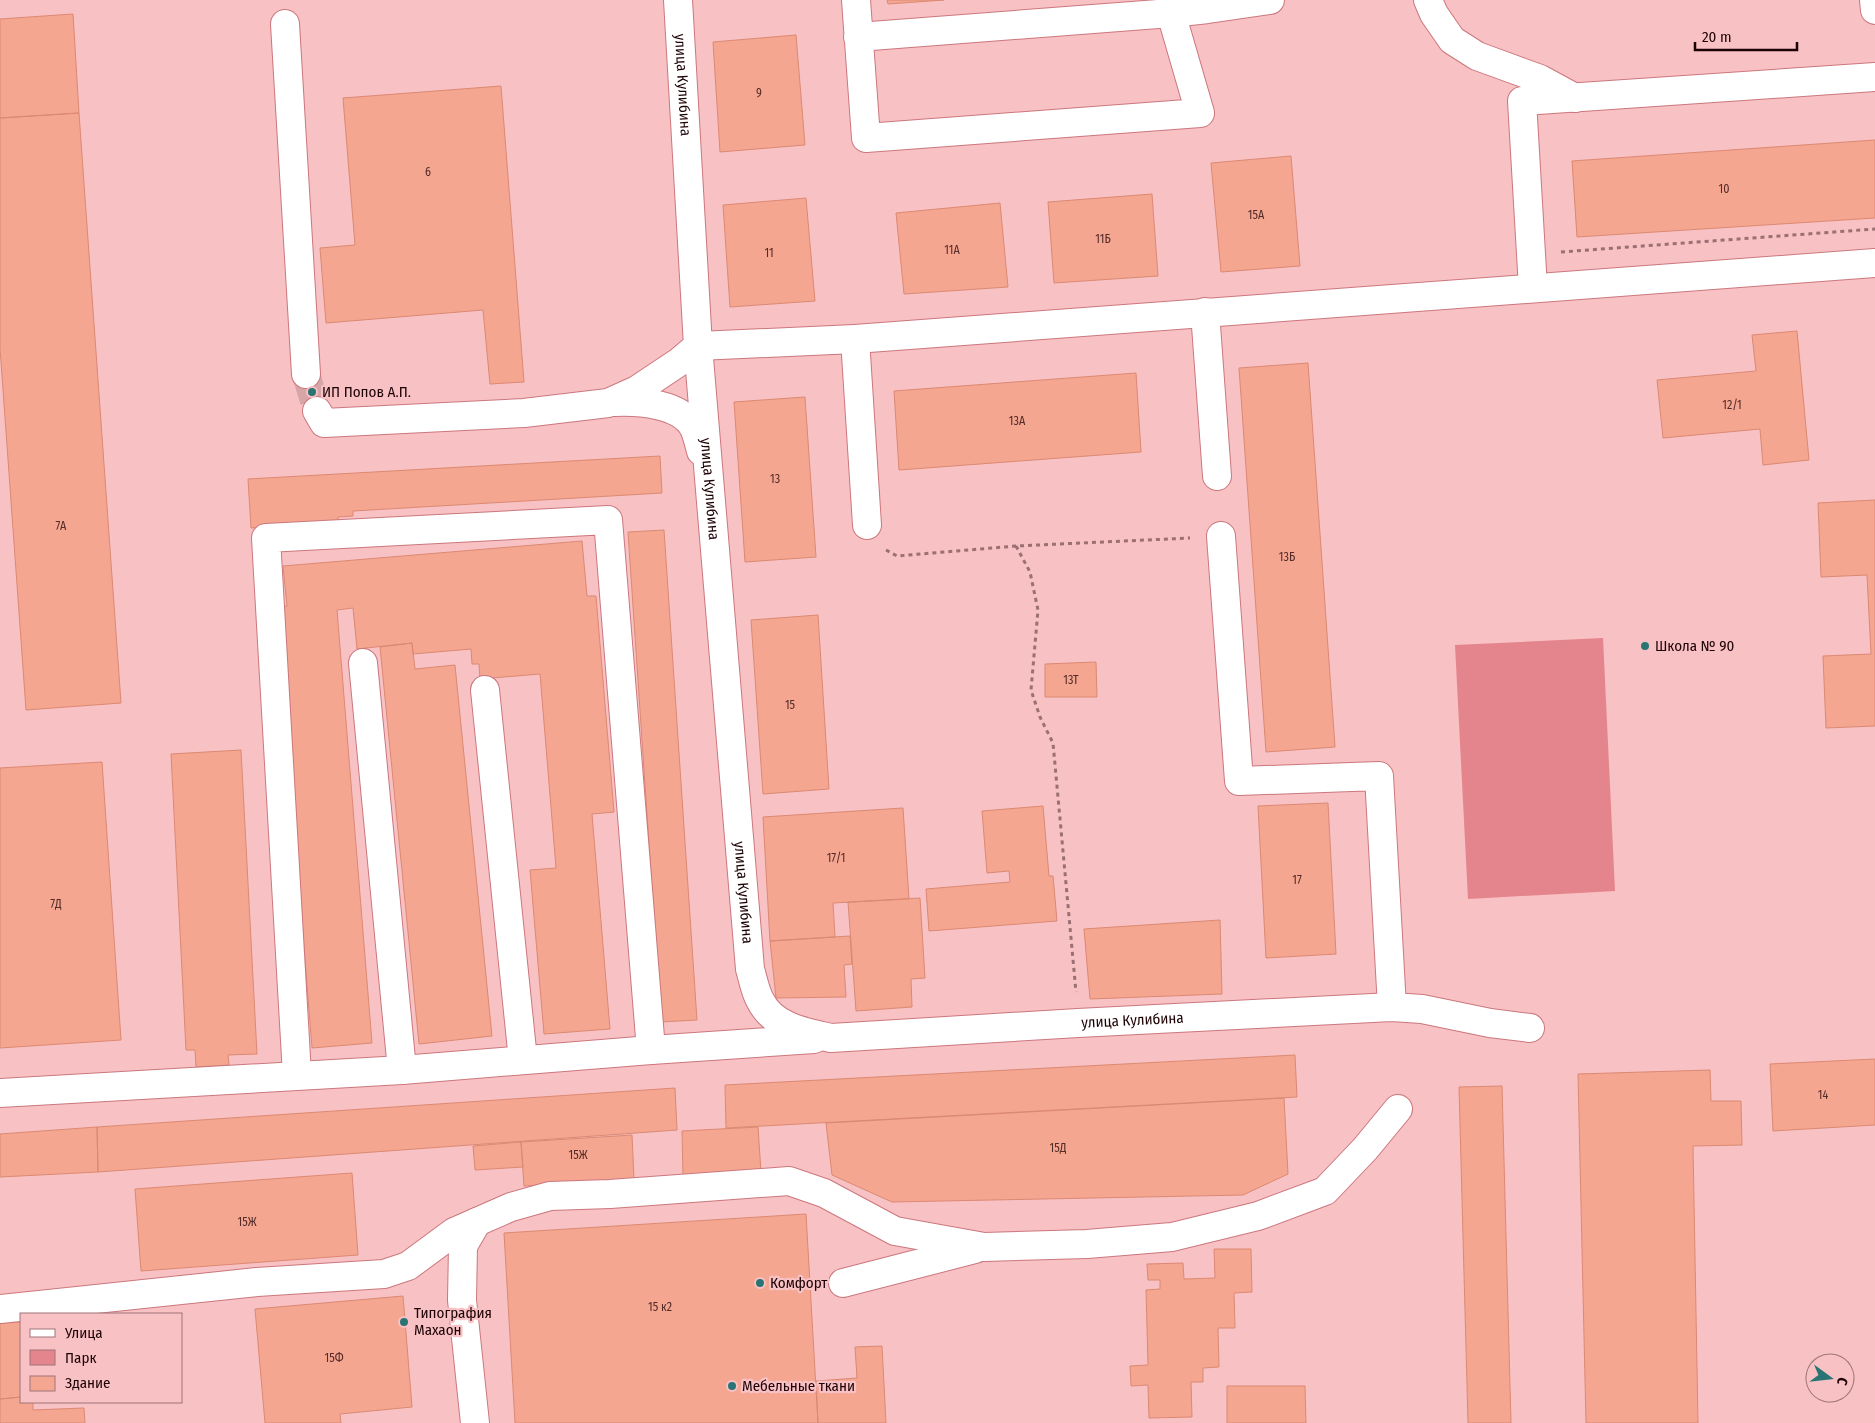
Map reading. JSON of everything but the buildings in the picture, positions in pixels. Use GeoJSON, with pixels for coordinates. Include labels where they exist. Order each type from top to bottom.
{"type":"FeatureCollection","features":[{"type":"Feature","properties":{"kind":"street","name":"улица Кулибина"},"geometry":{"type":"LineString","coordinates":[[678,0],[698,346],[750,969],[760,1000],[773,1018],[797,1031],[831,1038],[1392,1007],[1422,1009],[1490,1023],[1530,1028]]}},
{"type":"Feature","properties":{"kind":"street"},"geometry":{"type":"LineString","coordinates":[[856,0],[866,138],[1200,113],[1170,6]]}},
{"type":"Feature","properties":{"kind":"street"},"geometry":{"type":"LineString","coordinates":[[858,37],[1170,6],[1208,9],[1270,0]]}},
{"type":"Feature","properties":{"kind":"street"},"geometry":{"type":"LineString","coordinates":[[1428,0],[1434,14],[1452,40],[1477,56],[1540,79],[1575,98]]}},
{"type":"Feature","properties":{"kind":"street"},"geometry":{"type":"LineString","coordinates":[[1874,0],[1875,10]]}},
{"type":"Feature","properties":{"kind":"street"},"geometry":{"type":"LineString","coordinates":[[285,24],[306,374]]}},
{"type":"Feature","properties":{"kind":"street"},"geometry":{"type":"LineString","coordinates":[[1533,288],[1522,102],[1875,77]]}},
{"type":"Feature","properties":{"kind":"street"},"geometry":{"type":"LineString","coordinates":[[608,403],[637,390],[679,362],[698,346],[855,339],[1875,263]]}},
{"type":"Feature","properties":{"kind":"street"},"geometry":{"type":"LineString","coordinates":[[1205,312],[1217,476]]}},
{"type":"Feature","properties":{"kind":"street"},"geometry":{"type":"LineString","coordinates":[[855,339],[867,525]]}},
{"type":"Feature","properties":{"kind":"street"},"geometry":{"type":"LineString","coordinates":[[317,411],[324,423],[524,413],[631,401],[649,403],[683,415],[694,427],[710,490]]}},
{"type":"Feature","properties":{"kind":"street"},"geometry":{"type":"LineString","coordinates":[[297,1075],[266,538],[608,520],[651,1050]]}},
{"type":"Feature","properties":{"kind":"street"},"geometry":{"type":"LineString","coordinates":[[1221,536],[1239,781],[1379,776],[1392,1007]]}},
{"type":"Feature","properties":{"kind":"street"},"geometry":{"type":"LineString","coordinates":[[363,663],[402,1070]]}},
{"type":"Feature","properties":{"kind":"street"},"geometry":{"type":"LineString","coordinates":[[485,690],[523,1060]]}},
{"type":"Feature","properties":{"kind":"street"},"geometry":{"type":"LineString","coordinates":[[0,1093],[402,1070],[831,1038]]}},
{"type":"Feature","properties":{"kind":"street"},"geometry":{"type":"LineString","coordinates":[[0,1309],[257,1282],[384,1274],[408,1266],[454,1232],[511,1207],[550,1196],[610,1194],[789,1181],[824,1193],[895,1230],[984,1247],[1087,1244],[1172,1237],[1258,1216],[1325,1192],[1365,1149],[1398,1109]]}},
{"type":"Feature","properties":{"kind":"street"},"geometry":{"type":"LineString","coordinates":[[475,1423],[462,1300],[463,1246],[477,1222]]}},
{"type":"Feature","properties":{"kind":"street"},"geometry":{"type":"LineString","coordinates":[[843,1283],[984,1247]]}},
{"type":"Feature","properties":{"kind":"path"},"geometry":{"type":"LineString","coordinates":[[1532,254],[1875,228]]}},
{"type":"Feature","properties":{"kind":"path"},"geometry":{"type":"LineString","coordinates":[[867,525],[878,545],[897,556],[1016,546],[1221,536]]}},
{"type":"Feature","properties":{"kind":"path"},"geometry":{"type":"LineString","coordinates":[[1016,546],[1030,572],[1038,610],[1030,690],[1040,717],[1053,743],[1078,1023]]}},
{"type":"Feature","properties":{"kind":"green space"},"geometry":{"type":"Polygon","coordinates":[[[1603,638],[1615,891],[1468,899],[1455,645],[1603,638]]]}},
{"type":"Feature","properties":{"kind":"tunnel"},"geometry":{"type":"LineString","coordinates":[[306,374],[317,411]]}},
{"type":"Feature","properties":{"kind":"place","name":"ИП Попов А.П."},"geometry":{"type":"Point","coordinates":[312,392]}},
{"type":"Feature","properties":{"kind":"place","name":"Школа № 90"},"geometry":{"type":"Point","coordinates":[1645,646]}},
{"type":"Feature","properties":{"kind":"place","name":"Комфорт"},"geometry":{"type":"Point","coordinates":[760,1283]}},
{"type":"Feature","properties":{"kind":"place","name":"Типография Махаон"},"geometry":{"type":"Point","coordinates":[404,1322]}},
{"type":"Feature","properties":{"kind":"place","name":"Мебельные ткани"},"geometry":{"type":"Point","coordinates":[732,1386]}}]}
